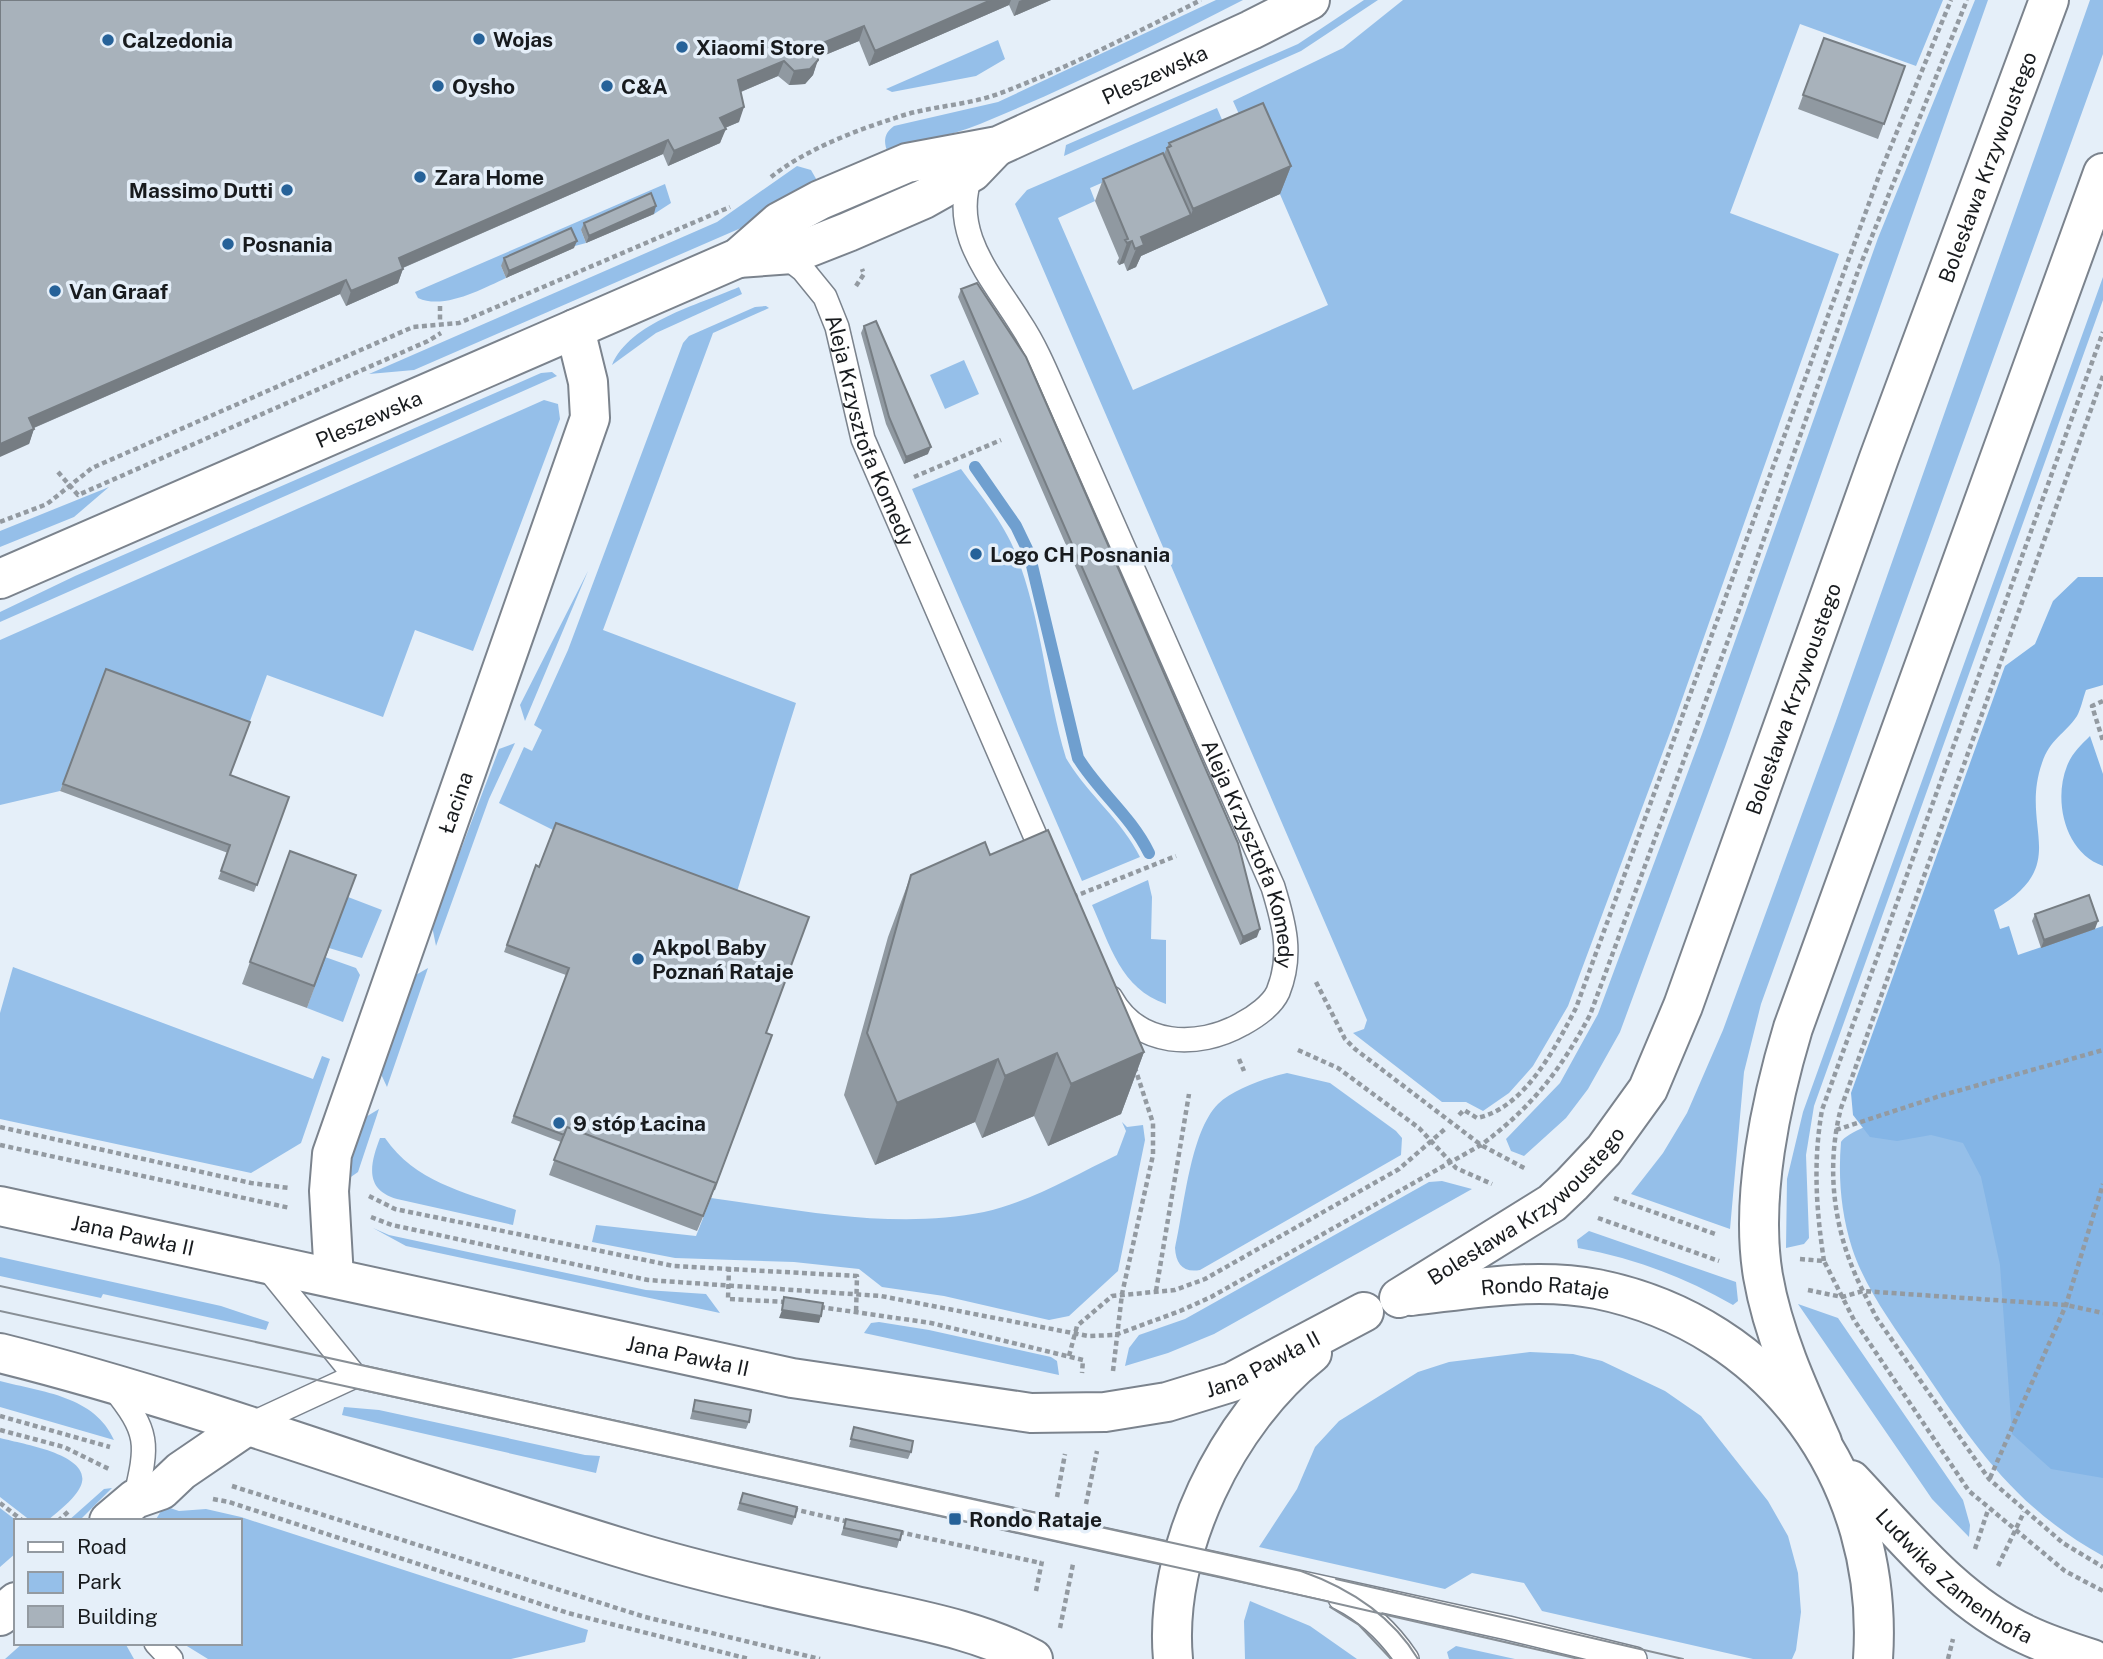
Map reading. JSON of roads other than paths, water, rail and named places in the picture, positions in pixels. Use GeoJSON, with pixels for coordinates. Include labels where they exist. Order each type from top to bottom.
{"type":"FeatureCollection","features":[{"type":"Feature","properties":{"kind":"main road","name":"Pleszewska"},"geometry":{"type":"LineString","coordinates":[[738,258],[784,255],[842,235],[903,208],[985,159],[1264,25],[1310,0]]}},
{"type":"Feature","properties":{"kind":"main road","name":"Bolesława Krzywoustego"},"geometry":{"type":"LineString","coordinates":[[1399,1298],[1552,1203],[1604,1150],[1648,1088],[1683,1006],[1879,458],[2049,0]]}},
{"type":"Feature","properties":{"kind":"main road","name":"Pleszewska"},"geometry":{"type":"LineString","coordinates":[[0,579],[738,258],[779,222],[832,194],[907,163],[985,159]]}},
{"type":"Feature","properties":{"kind":"main road"},"geometry":{"type":"LineString","coordinates":[[1828,1452],[1798,1390],[1783,1347],[1766,1290],[1760,1249],[1764,1161],[1778,1076],[1793,1028],[2103,173]]}},
{"type":"Feature","properties":{"kind":"main road","name":"Łacina"},"geometry":{"type":"LineString","coordinates":[[334,1278],[329,1200],[332,1154],[590,418],[583,353],[575,329]]}},
{"type":"Feature","properties":{"kind":"main road","name":"Jana Pawła II"},"geometry":{"type":"LineString","coordinates":[[0,1206],[792,1378],[1031,1413],[1073,1415],[1167,1402],[1232,1382],[1364,1312]]}},
{"type":"Feature","properties":{"kind":"main road","name":"Rondo Rataje"},"geometry":{"type":"LineString","coordinates":[[1173,1659],[1173,1610],[1183,1557],[1201,1503],[1225,1457],[1254,1414],[1304,1360],[1364,1312],[1399,1298],[1539,1284],[1596,1289],[1633,1300],[1710,1334],[1741,1354],[1771,1382],[1828,1452],[1864,1540],[1874,1601],[1873,1659]]}},
{"type":"Feature","properties":{"kind":"main road"},"geometry":{"type":"LineString","coordinates":[[0,1353],[247,1426],[627,1550],[783,1590],[952,1628],[1003,1645],[1033,1659]]}},
{"type":"Feature","properties":{"kind":"main road"},"geometry":{"type":"LineString","coordinates":[[117,1507],[161,1490],[181,1471],[247,1426]]}},
{"type":"Feature","properties":{"kind":"main road","name":"Ludwika Zamenhofa"},"geometry":{"type":"LineString","coordinates":[[1828,1452],[1902,1535],[1964,1594],[2025,1635],[2092,1659]]}},
{"type":"Feature","properties":{"kind":"main road"},"geometry":{"type":"LineString","coordinates":[[0,1616],[14,1604]]}},
{"type":"Feature","properties":{"kind":"lane","name":"Aleja Krzysztofa Komedy"},"geometry":{"type":"LineString","coordinates":[[985,159],[967,189],[966,214],[974,251],[1036,351],[1273,887],[1286,929],[1286,964],[1277,995],[1255,1017],[1228,1032],[1201,1041],[1172,1041],[1144,1031],[1119,1012],[1100,978]]}},
{"type":"Feature","properties":{"kind":"lane","name":"Aleja Krzysztofa Komedy"},"geometry":{"type":"LineString","coordinates":[[784,255],[803,270],[824,297],[837,327],[863,439],[1064,900]]}},
{"type":"Feature","properties":{"kind":"lane"},"geometry":{"type":"LineString","coordinates":[[263,1262],[355,1376]]}},
{"type":"Feature","properties":{"kind":"lane"},"geometry":{"type":"LineString","coordinates":[[247,1426],[355,1376],[1315,1586],[1635,1659]]}},
{"type":"Feature","properties":{"kind":"lane"},"geometry":{"type":"LineString","coordinates":[[110,1384],[134,1412],[145,1445],[146,1459],[117,1507]]}},
{"type":"Feature","properties":{"kind":"lane"},"geometry":{"type":"LineString","coordinates":[[1315,1586],[1364,1613],[1387,1634],[1407,1659]]}},
{"type":"Feature","properties":{"kind":"lane"},"geometry":{"type":"LineString","coordinates":[[158,1645],[171,1659]]}},
{"type":"Feature","properties":{"kind":"waterway"},"geometry":{"type":"LineString","coordinates":[[975,467],[1016,526],[1029,553],[1078,758],[1133,827],[1149,853]]}},
{"type":"Feature","properties":{"kind":"tram line"},"geometry":{"type":"LineString","coordinates":[[0,1286],[1301,1571],[1336,1586],[1367,1604],[1395,1629],[1418,1659]]}},
{"type":"Feature","properties":{"kind":"tram line"},"geometry":{"type":"LineString","coordinates":[[0,1311],[1221,1577],[1579,1659]]}},
{"type":"Feature","properties":{"kind":"tram line"},"geometry":{"type":"LineString","coordinates":[[1336,1579],[1683,1659]]}},
{"type":"Feature","properties":{"kind":"tram line"},"geometry":{"type":"LineString","coordinates":[[1330,1607],[1359,1625],[1391,1659]]}},
{"type":"Feature","properties":{"kind":"place","name":"Wojas"},"geometry":{"type":"Point","coordinates":[479,39]}},
{"type":"Feature","properties":{"kind":"place","name":"Calzedonia"},"geometry":{"type":"Point","coordinates":[108,40]}},
{"type":"Feature","properties":{"kind":"place","name":"Xiaomi Store"},"geometry":{"type":"Point","coordinates":[682,47]}},
{"type":"Feature","properties":{"kind":"place","name":"Oysho"},"geometry":{"type":"Point","coordinates":[438,86]}},
{"type":"Feature","properties":{"kind":"place","name":"C&A"},"geometry":{"type":"Point","coordinates":[607,86]}},
{"type":"Feature","properties":{"kind":"place","name":"Zara Home"},"geometry":{"type":"Point","coordinates":[420,177]}},
{"type":"Feature","properties":{"kind":"place","name":"Massimo Dutti"},"geometry":{"type":"Point","coordinates":[287,190]}},
{"type":"Feature","properties":{"kind":"place","name":"Posnania"},"geometry":{"type":"Point","coordinates":[228,244]}},
{"type":"Feature","properties":{"kind":"place","name":"Van Graaf"},"geometry":{"type":"Point","coordinates":[55,291]}},
{"type":"Feature","properties":{"kind":"place","name":"Logo CH Posnania"},"geometry":{"type":"Point","coordinates":[976,554]}},
{"type":"Feature","properties":{"kind":"place","name":"Akpol Baby Poznań Rataje"},"geometry":{"type":"Point","coordinates":[638,959]}},
{"type":"Feature","properties":{"kind":"place","name":"9 stóp Łacina"},"geometry":{"type":"Point","coordinates":[559,1123]}},
{"type":"Feature","properties":{"kind":"place","name":"Rondo Rataje"},"geometry":{"type":"Point","coordinates":[955,1519]}}]}
